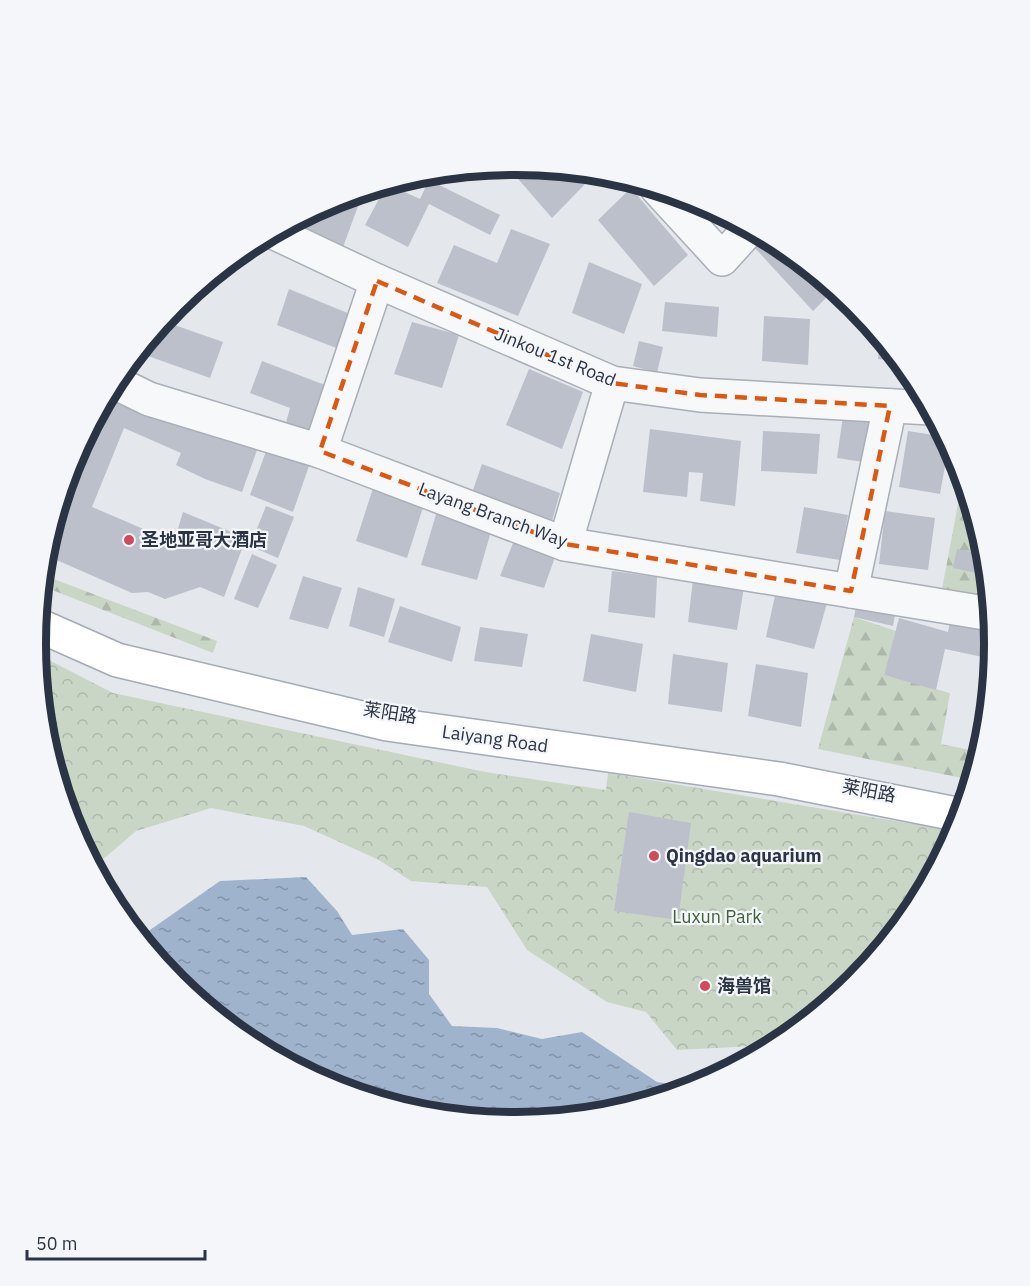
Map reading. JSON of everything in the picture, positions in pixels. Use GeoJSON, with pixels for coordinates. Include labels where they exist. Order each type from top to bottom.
{"type":"FeatureCollection","features":[{"type":"Feature","properties":{"kind":"main road","name":"Laiyang Road"},"geometry":{"type":"LineString","coordinates":[[47,629],[117,660],[387,724],[779,779],[951,813]]}},
{"type":"Feature","properties":{"kind":"street"},"geometry":{"type":"LineString","coordinates":[[668,200],[722,259],[744,234]]}},
{"type":"Feature","properties":{"kind":"street","name":"Jinkou 1st Road"},"geometry":{"type":"LineString","coordinates":[[282,236],[377,281],[612,383],[700,395],[920,408]]}},
{"type":"Feature","properties":{"kind":"street"},"geometry":{"type":"LineString","coordinates":[[320,451],[377,281]]}},
{"type":"Feature","properties":{"kind":"street"},"geometry":{"type":"LineString","coordinates":[[565,544],[612,383]]}},
{"type":"Feature","properties":{"kind":"street","name":"Layang Branch Way"},"geometry":{"type":"LineString","coordinates":[[123,386],[149,399],[320,451],[565,544],[982,613]]}},
{"type":"Feature","properties":{"kind":"street"},"geometry":{"type":"LineString","coordinates":[[851,591],[890,406]]}},
{"type":"Feature","properties":{"kind":"street","name":"莱阳路"},"geometry":{"type":"LineString","coordinates":[[47,620],[112,650],[345,706],[806,779],[954,806]]}},
{"type":"Feature","properties":{"kind":"highlighted area"},"geometry":{"type":"Polygon","coordinates":[[[377,281],[612,383],[700,395],[890,406],[851,591],[565,544],[320,451],[377,281]]]}},
{"type":"Feature","properties":{"kind":"green space"},"geometry":{"type":"Polygon","coordinates":[[[960,495],[968,522],[980,596],[942,589],[960,495]]]}},
{"type":"Feature","properties":{"kind":"green space"},"geometry":{"type":"Polygon","coordinates":[[[52,578],[217,641],[213,653],[50,589],[52,578]]]}},
{"type":"Feature","properties":{"kind":"green space"},"geometry":{"type":"Polygon","coordinates":[[[854,617],[896,631],[884,675],[950,693],[941,744],[971,750],[964,778],[818,749],[854,617]]]}},
{"type":"Feature","properties":{"kind":"green space","name":"Luxun Park"},"geometry":{"type":"Polygon","coordinates":[[[47,659],[113,693],[485,772],[606,790],[608,773],[945,829],[921,877],[887,928],[846,974],[800,1015],[754,1046],[677,1050],[646,1012],[607,1002],[527,950],[487,887],[411,881],[379,860],[304,826],[211,808],[136,831],[101,861],[82,822],[62,764],[51,704],[47,659]]]}},
{"type":"Feature","properties":{"kind":"water"},"geometry":{"type":"Polygon","coordinates":[[[306,877],[337,911],[352,935],[403,929],[429,960],[429,994],[452,1026],[497,1028],[542,1039],[582,1032],[657,1082],[673,1084],[636,1096],[606,1102],[515,1112],[454,1107],[394,1096],[336,1076],[281,1049],[230,1015],[184,974],[147,932],[220,881],[306,877]]]}},
{"type":"Feature","properties":{"kind":"building"},"geometry":{"type":"Polygon","coordinates":[[[515,175],[588,181],[552,218],[515,175]]]}},
{"type":"Feature","properties":{"kind":"building"},"geometry":{"type":"Polygon","coordinates":[[[434,182],[500,215],[490,235],[429,204],[408,247],[365,225],[382,194],[398,189],[420,199],[427,183],[434,182]]]}},
{"type":"Feature","properties":{"kind":"building"},"geometry":{"type":"Polygon","coordinates":[[[632,189],[688,255],[654,286],[598,220],[632,189]]]}},
{"type":"Feature","properties":{"kind":"building"},"geometry":{"type":"Polygon","coordinates":[[[360,201],[343,247],[297,229],[360,201]]]}},
{"type":"Feature","properties":{"kind":"building"},"geometry":{"type":"Polygon","coordinates":[[[511,229],[550,244],[518,316],[437,283],[454,245],[497,263],[511,229]]]}},
{"type":"Feature","properties":{"kind":"building"},"geometry":{"type":"Polygon","coordinates":[[[758,243],[775,253],[829,295],[813,311],[754,247],[758,243]]]}},
{"type":"Feature","properties":{"kind":"building"},"geometry":{"type":"Polygon","coordinates":[[[589,262],[642,284],[624,334],[572,313],[589,262]]]}},
{"type":"Feature","properties":{"kind":"building"},"geometry":{"type":"Polygon","coordinates":[[[289,289],[355,316],[344,351],[277,325],[289,289]]]}},
{"type":"Feature","properties":{"kind":"building"},"geometry":{"type":"Polygon","coordinates":[[[665,302],[719,307],[717,337],[662,331],[665,302]]]}},
{"type":"Feature","properties":{"kind":"building"},"geometry":{"type":"Polygon","coordinates":[[[764,316],[810,319],[808,365],[762,361],[764,316]]]}},
{"type":"Feature","properties":{"kind":"building"},"geometry":{"type":"Polygon","coordinates":[[[412,322],[459,335],[442,388],[394,374],[412,322]]]}},
{"type":"Feature","properties":{"kind":"building"},"geometry":{"type":"Polygon","coordinates":[[[172,324],[223,342],[210,378],[148,356],[152,348],[172,324]]]}},
{"type":"Feature","properties":{"kind":"building"},"geometry":{"type":"Polygon","coordinates":[[[639,341],[663,347],[657,373],[633,366],[639,341]]]}},
{"type":"Feature","properties":{"kind":"building"},"geometry":{"type":"Polygon","coordinates":[[[879,348],[889,360],[878,359],[879,348]]]}},
{"type":"Feature","properties":{"kind":"building"},"geometry":{"type":"Polygon","coordinates":[[[262,361],[325,385],[310,435],[285,426],[290,408],[250,393],[262,361]]]}},
{"type":"Feature","properties":{"kind":"building"},"geometry":{"type":"Polygon","coordinates":[[[529,369],[583,392],[562,449],[506,425],[529,369]]]}},
{"type":"Feature","properties":{"kind":"building"},"geometry":{"type":"Polygon","coordinates":[[[119,392],[261,439],[242,492],[205,479],[176,465],[181,453],[124,428],[92,507],[174,542],[183,512],[246,538],[224,597],[200,587],[165,599],[148,592],[132,593],[55,559],[71,492],[95,436],[119,392]]]}},
{"type":"Feature","properties":{"kind":"building"},"geometry":{"type":"Polygon","coordinates":[[[843,416],[876,421],[870,463],[837,458],[843,416]]]}},
{"type":"Feature","properties":{"kind":"building"},"geometry":{"type":"Polygon","coordinates":[[[650,429],[741,441],[735,506],[700,501],[703,473],[689,472],[687,497],[643,492],[650,429]]]}},
{"type":"Feature","properties":{"kind":"building"},"geometry":{"type":"Polygon","coordinates":[[[763,431],[820,434],[817,474],[761,471],[763,431]]]}},
{"type":"Feature","properties":{"kind":"building"},"geometry":{"type":"Polygon","coordinates":[[[908,431],[935,435],[946,460],[940,494],[899,487],[908,431]]]}},
{"type":"Feature","properties":{"kind":"building"},"geometry":{"type":"Polygon","coordinates":[[[268,446],[310,463],[293,512],[250,495],[268,446]]]}},
{"type":"Feature","properties":{"kind":"building"},"geometry":{"type":"Polygon","coordinates":[[[482,464],[560,493],[552,521],[473,490],[482,464]]]}},
{"type":"Feature","properties":{"kind":"building"},"geometry":{"type":"Polygon","coordinates":[[[374,485],[425,501],[407,558],[356,541],[374,485]]]}},
{"type":"Feature","properties":{"kind":"building"},"geometry":{"type":"Polygon","coordinates":[[[266,506],[294,517],[278,558],[250,546],[266,506]]]}},
{"type":"Feature","properties":{"kind":"building"},"geometry":{"type":"Polygon","coordinates":[[[804,507],[848,515],[840,560],[796,553],[804,507]]]}},
{"type":"Feature","properties":{"kind":"building"},"geometry":{"type":"Polygon","coordinates":[[[437,511],[492,528],[477,580],[421,565],[437,511]]]}},
{"type":"Feature","properties":{"kind":"building"},"geometry":{"type":"Polygon","coordinates":[[[885,511],[935,518],[928,570],[879,564],[885,511]]]}},
{"type":"Feature","properties":{"kind":"building"},"geometry":{"type":"Polygon","coordinates":[[[513,543],[555,557],[544,588],[500,576],[513,543]]]}},
{"type":"Feature","properties":{"kind":"building"},"geometry":{"type":"Polygon","coordinates":[[[957,549],[974,553],[978,573],[953,568],[957,549]]]}},
{"type":"Feature","properties":{"kind":"building"},"geometry":{"type":"Polygon","coordinates":[[[252,554],[277,565],[258,608],[234,599],[252,554]]]}},
{"type":"Feature","properties":{"kind":"building"},"geometry":{"type":"Polygon","coordinates":[[[612,571],[657,577],[655,618],[608,612],[612,571]]]}},
{"type":"Feature","properties":{"kind":"building"},"geometry":{"type":"Polygon","coordinates":[[[303,576],[342,588],[328,629],[289,619],[303,576]]]}},
{"type":"Feature","properties":{"kind":"building"},"geometry":{"type":"Polygon","coordinates":[[[693,580],[744,587],[737,630],[688,622],[693,580]]]}},
{"type":"Feature","properties":{"kind":"building"},"geometry":{"type":"Polygon","coordinates":[[[358,587],[395,599],[384,637],[349,626],[358,587]]]}},
{"type":"Feature","properties":{"kind":"building"},"geometry":{"type":"Polygon","coordinates":[[[776,591],[827,603],[814,649],[766,637],[776,591]]]}},
{"type":"Feature","properties":{"kind":"building"},"geometry":{"type":"Polygon","coordinates":[[[858,597],[897,604],[893,626],[854,617],[858,597]]]}},
{"type":"Feature","properties":{"kind":"building"},"geometry":{"type":"Polygon","coordinates":[[[400,606],[461,627],[452,662],[388,642],[400,606]]]}},
{"type":"Feature","properties":{"kind":"building"},"geometry":{"type":"Polygon","coordinates":[[[951,615],[983,623],[983,657],[945,649],[936,690],[884,675],[899,618],[948,632],[951,615]]]}},
{"type":"Feature","properties":{"kind":"building"},"geometry":{"type":"Polygon","coordinates":[[[480,627],[528,634],[522,667],[474,661],[480,627]]]}},
{"type":"Feature","properties":{"kind":"building"},"geometry":{"type":"Polygon","coordinates":[[[591,634],[643,644],[636,692],[583,681],[591,634]]]}},
{"type":"Feature","properties":{"kind":"building"},"geometry":{"type":"Polygon","coordinates":[[[673,654],[728,663],[722,712],[668,704],[673,654]]]}},
{"type":"Feature","properties":{"kind":"building"},"geometry":{"type":"Polygon","coordinates":[[[756,664],[808,673],[801,727],[748,716],[756,664]]]}},
{"type":"Feature","properties":{"kind":"building","name":"Qingdao aquarium"},"geometry":{"type":"Polygon","coordinates":[[[629,812],[691,823],[678,920],[614,911],[629,812]]]}},
{"type":"Feature","properties":{"kind":"place","name":"圣地亚哥大酒店"},"geometry":{"type":"Point","coordinates":[129,540]}},
{"type":"Feature","properties":{"kind":"place","name":"Qingdao aquarium"},"geometry":{"type":"Point","coordinates":[654,856]}},
{"type":"Feature","properties":{"kind":"place","name":"海兽馆"},"geometry":{"type":"Point","coordinates":[705,986]}}]}
